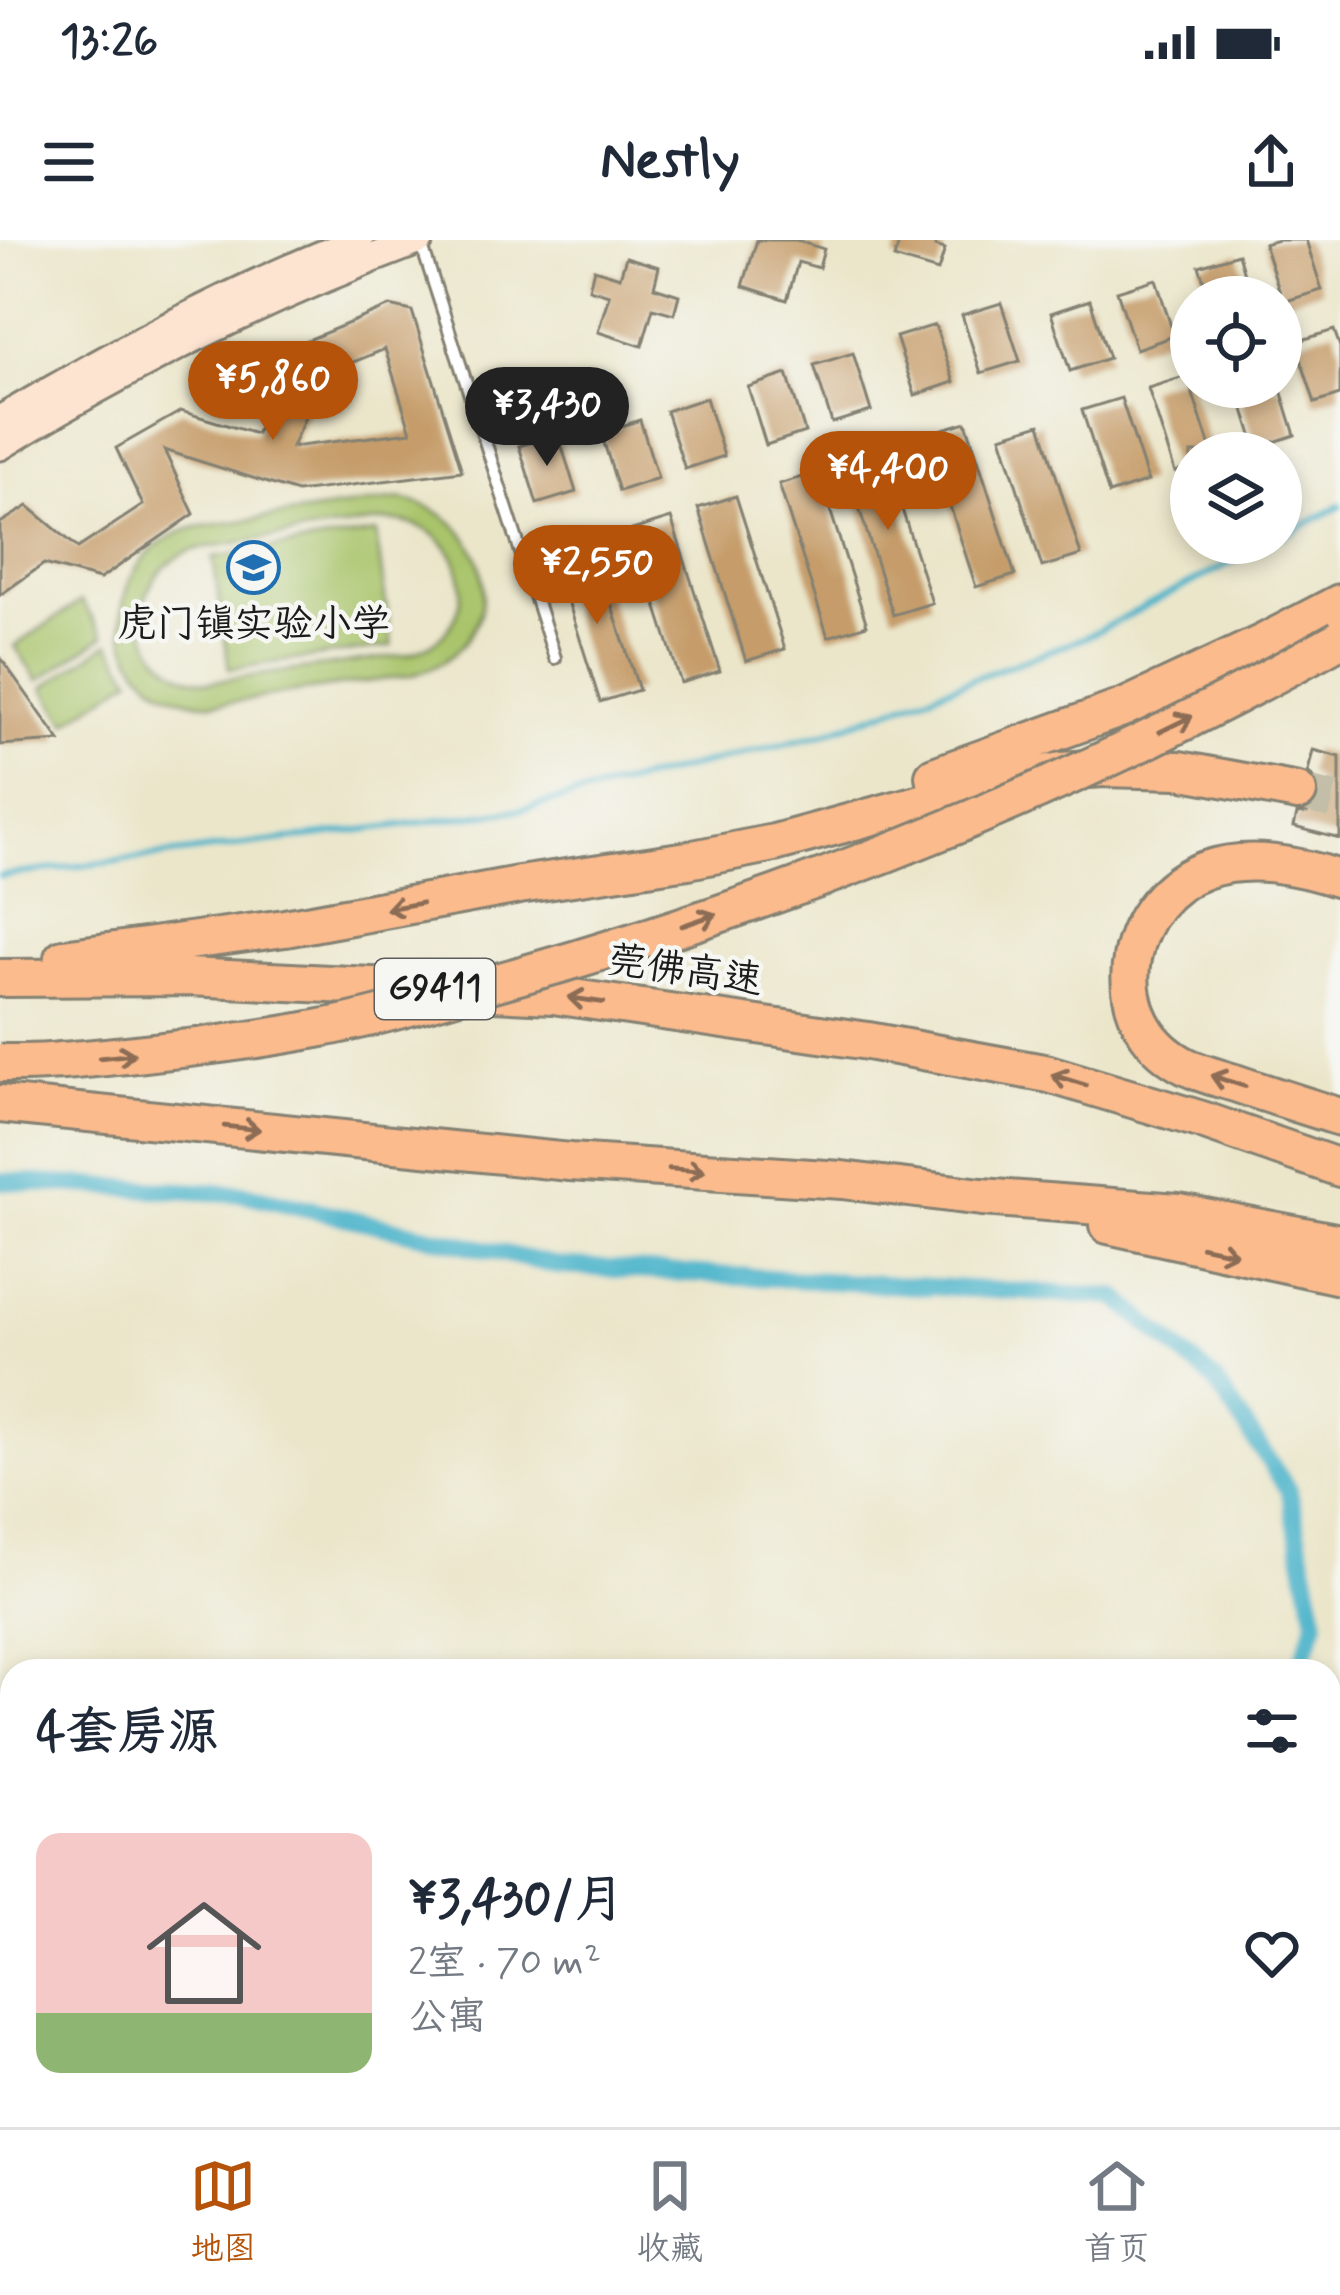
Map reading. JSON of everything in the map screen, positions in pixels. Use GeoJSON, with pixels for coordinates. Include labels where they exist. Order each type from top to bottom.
{"type":"FeatureCollection","features":[{"type":"Feature","properties":{"kind":"highway"},"geometry":{"type":"LineString","coordinates":[[519,885],[696,843],[957,770],[1125,707],[1340,603]]}},
{"type":"Feature","properties":{"kind":"highway"},"geometry":{"type":"LineString","coordinates":[[0,1063],[38,1064],[200,1047],[319,1029],[661,934],[883,856],[1002,806],[1152,736],[1340,639]]}},
{"type":"Feature","properties":{"kind":"highway"},"geometry":{"type":"LineString","coordinates":[[519,885],[752,847],[1006,780],[1062,771],[1179,770],[1298,792]]}},
{"type":"Feature","properties":{"kind":"highway"},"geometry":{"type":"LineString","coordinates":[[1340,879],[1268,863],[1223,865],[1185,879],[1154,907],[1132,951],[1130,995],[1139,1018],[1174,1060],[1340,1117]]}},
{"type":"Feature","properties":{"kind":"highway","name":"G9411"},"geometry":{"type":"LineString","coordinates":[[0,965],[285,928],[519,885]]}},
{"type":"Feature","properties":{"kind":"highway","name":"莞佛高速"},"geometry":{"type":"LineString","coordinates":[[0,978],[188,977],[554,995],[868,1041],[1049,1074],[1340,1168]]}},
{"type":"Feature","properties":{"kind":"highway"},"geometry":{"type":"LineString","coordinates":[[0,1103],[570,1162],[842,1180],[982,1197],[1178,1212],[1340,1243]]}},
{"type":"Feature","properties":{"kind":"highway"},"geometry":{"type":"LineString","coordinates":[[982,1197],[1340,1276]]}},
{"type":"Feature","properties":{"kind":"street"},"geometry":{"type":"LineString","coordinates":[[0,420],[207,306],[359,240]]}},
{"type":"Feature","properties":{"kind":"street"},"geometry":{"type":"LineString","coordinates":[[0,446],[216,326],[420,240]]}},
{"type":"Feature","properties":{"kind":"lane"},"geometry":{"type":"LineString","coordinates":[[420,240],[555,658]]}},
{"type":"Feature","properties":{"kind":"green space"},"geometry":{"type":"Polygon","coordinates":[[[399,499],[434,510],[460,530],[476,556],[483,584],[480,613],[467,640],[443,662],[409,676],[234,702],[188,700],[158,687],[137,666],[125,641],[122,613],[128,585],[143,560],[166,540],[197,527],[399,499]],[[385,521],[201,548],[175,559],[157,576],[146,596],[149,640],[161,659],[181,674],[208,682],[405,655],[432,643],[451,625],[460,603],[461,579],[453,557],[438,538],[415,525],[385,521]]]}},
{"type":"Feature","properties":{"kind":"green space"},"geometry":{"type":"Polygon","coordinates":[[[376,533],[392,646],[229,669],[213,557],[376,533]]]}},
{"type":"Feature","properties":{"kind":"green space"},"geometry":{"type":"Polygon","coordinates":[[[81,601],[104,636],[38,681],[15,646],[81,601]]]}},
{"type":"Feature","properties":{"kind":"green space"},"geometry":{"type":"Polygon","coordinates":[[[109,643],[132,678],[67,723],[43,688],[109,643]]]}},
{"type":"Feature","properties":{"kind":"building"},"geometry":{"type":"Polygon","coordinates":[[[757,240],[796,240],[824,249],[819,268],[798,262],[787,300],[743,286],[757,240]]]}},
{"type":"Feature","properties":{"kind":"building"},"geometry":{"type":"Polygon","coordinates":[[[900,240],[937,240],[935,246],[945,249],[938,271],[894,258],[900,240]]]}},
{"type":"Feature","properties":{"kind":"building"},"geometry":{"type":"Polygon","coordinates":[[[1306,240],[1322,290],[1302,296],[1302,276],[1274,276],[1264,244],[1306,240]]]}},
{"type":"Feature","properties":{"kind":"building"},"geometry":{"type":"Polygon","coordinates":[[[1238,254],[1245,276],[1202,276],[1199,266],[1238,254]]]}},
{"type":"Feature","properties":{"kind":"building"},"geometry":{"type":"Polygon","coordinates":[[[626,257],[659,267],[654,287],[679,295],[674,314],[653,308],[642,346],[598,332],[609,295],[589,289],[594,269],[620,277],[626,257]]]}},
{"type":"Feature","properties":{"kind":"building"},"geometry":{"type":"Polygon","coordinates":[[[1156,279],[1170,337],[1136,349],[1117,291],[1156,279]]]}},
{"type":"Feature","properties":{"kind":"building"},"geometry":{"type":"Polygon","coordinates":[[[1090,300],[1109,358],[1070,371],[1051,313],[1090,300]]]}},
{"type":"Feature","properties":{"kind":"building"},"geometry":{"type":"Polygon","coordinates":[[[1001,303],[1020,361],[981,373],[962,315],[1001,303]]]}},
{"type":"Feature","properties":{"kind":"building"},"geometry":{"type":"Polygon","coordinates":[[[390,306],[412,311],[462,471],[297,492],[164,450],[194,514],[100,579],[44,564],[0,595],[0,523],[28,506],[78,548],[143,505],[116,448],[181,411],[256,434],[296,345],[390,306]],[[385,349],[324,374],[292,447],[411,432],[385,349]]]}},
{"type":"Feature","properties":{"kind":"building"},"geometry":{"type":"Polygon","coordinates":[[[935,325],[954,382],[915,395],[896,337],[935,325]]]}},
{"type":"Feature","properties":{"kind":"building"},"geometry":{"type":"Polygon","coordinates":[[[1334,330],[1340,347],[1340,395],[1315,403],[1302,363],[1302,340],[1334,330]]]}},
{"type":"Feature","properties":{"kind":"building"},"geometry":{"type":"Polygon","coordinates":[[[853,353],[871,411],[832,423],[814,365],[853,353]]]}},
{"type":"Feature","properties":{"kind":"building"},"geometry":{"type":"Polygon","coordinates":[[[787,374],[805,432],[766,445],[748,387],[787,374]]]}},
{"type":"Feature","properties":{"kind":"building"},"geometry":{"type":"Polygon","coordinates":[[[1170,381],[1170,408],[1197,408],[1205,432],[1170,432],[1170,456],[1148,388],[1170,381]]]}},
{"type":"Feature","properties":{"kind":"building"},"geometry":{"type":"Polygon","coordinates":[[[706,398],[724,456],[685,469],[666,411],[706,398]]]}},
{"type":"Feature","properties":{"kind":"building"},"geometry":{"type":"Polygon","coordinates":[[[1121,398],[1148,481],[1109,494],[1082,410],[1121,398]]]}},
{"type":"Feature","properties":{"kind":"building"},"geometry":{"type":"Polygon","coordinates":[[[1244,408],[1287,408],[1294,432],[1251,432],[1244,408]]]}},
{"type":"Feature","properties":{"kind":"building"},"geometry":{"type":"Polygon","coordinates":[[[640,420],[658,478],[619,491],[601,433],[640,420]]]}},
{"type":"Feature","properties":{"kind":"building"},"geometry":{"type":"Polygon","coordinates":[[[966,422],[1015,575],[976,587],[927,434],[966,422]]]}},
{"type":"Feature","properties":{"kind":"building"},"geometry":{"type":"Polygon","coordinates":[[[1040,424],[1081,555],[1042,567],[1001,436],[1040,424]]]}},
{"type":"Feature","properties":{"kind":"building"},"geometry":{"type":"Polygon","coordinates":[[[558,434],[576,492],[537,504],[519,446],[558,434]]]}},
{"type":"Feature","properties":{"kind":"building"},"geometry":{"type":"Polygon","coordinates":[[[883,450],[932,603],[893,615],[845,463],[883,450]]]}},
{"type":"Feature","properties":{"kind":"building"},"geometry":{"type":"Polygon","coordinates":[[[818,472],[867,625],[828,637],[779,484],[818,472]]]}},
{"type":"Feature","properties":{"kind":"building"},"geometry":{"type":"Polygon","coordinates":[[[736,496],[785,649],[746,661],[698,508],[736,496]]]}},
{"type":"Feature","properties":{"kind":"building"},"geometry":{"type":"Polygon","coordinates":[[[671,518],[720,671],[681,683],[632,530],[671,518]]]}},
{"type":"Feature","properties":{"kind":"building"},"geometry":{"type":"Polygon","coordinates":[[[594,551],[639,690],[600,702],[556,563],[594,551]]]}},
{"type":"Feature","properties":{"kind":"building"},"geometry":{"type":"Polygon","coordinates":[[[0,657],[60,741],[0,745],[0,657]]]}},
{"type":"Feature","properties":{"kind":"building"},"geometry":{"type":"Polygon","coordinates":[[[1313,750],[1340,757],[1340,839],[1294,827],[1297,814],[1307,813],[1320,797],[1319,783],[1308,772],[1313,750]]]}},
{"type":"Feature","properties":{"kind":"waterway"},"geometry":{"type":"LineString","coordinates":[[1302,526],[1340,506]]}},
{"type":"Feature","properties":{"kind":"waterway"},"geometry":{"type":"LineString","coordinates":[[0,876],[519,810],[823,734],[1084,638],[1228,564]]}},
{"type":"Feature","properties":{"kind":"waterway"},"geometry":{"type":"LineString","coordinates":[[0,1181],[244,1194],[558,1266],[1116,1297],[1215,1381],[1289,1491],[1316,1621],[1303,1659]]}},
{"type":"Feature","properties":{"kind":"tunnel"},"geometry":{"type":"LineString","coordinates":[[1298,792],[1340,802]]}},
{"type":"Feature","properties":{"kind":"place","name":"虎门镇实验小学"},"geometry":{"type":"Point","coordinates":[254,568]}}]}
